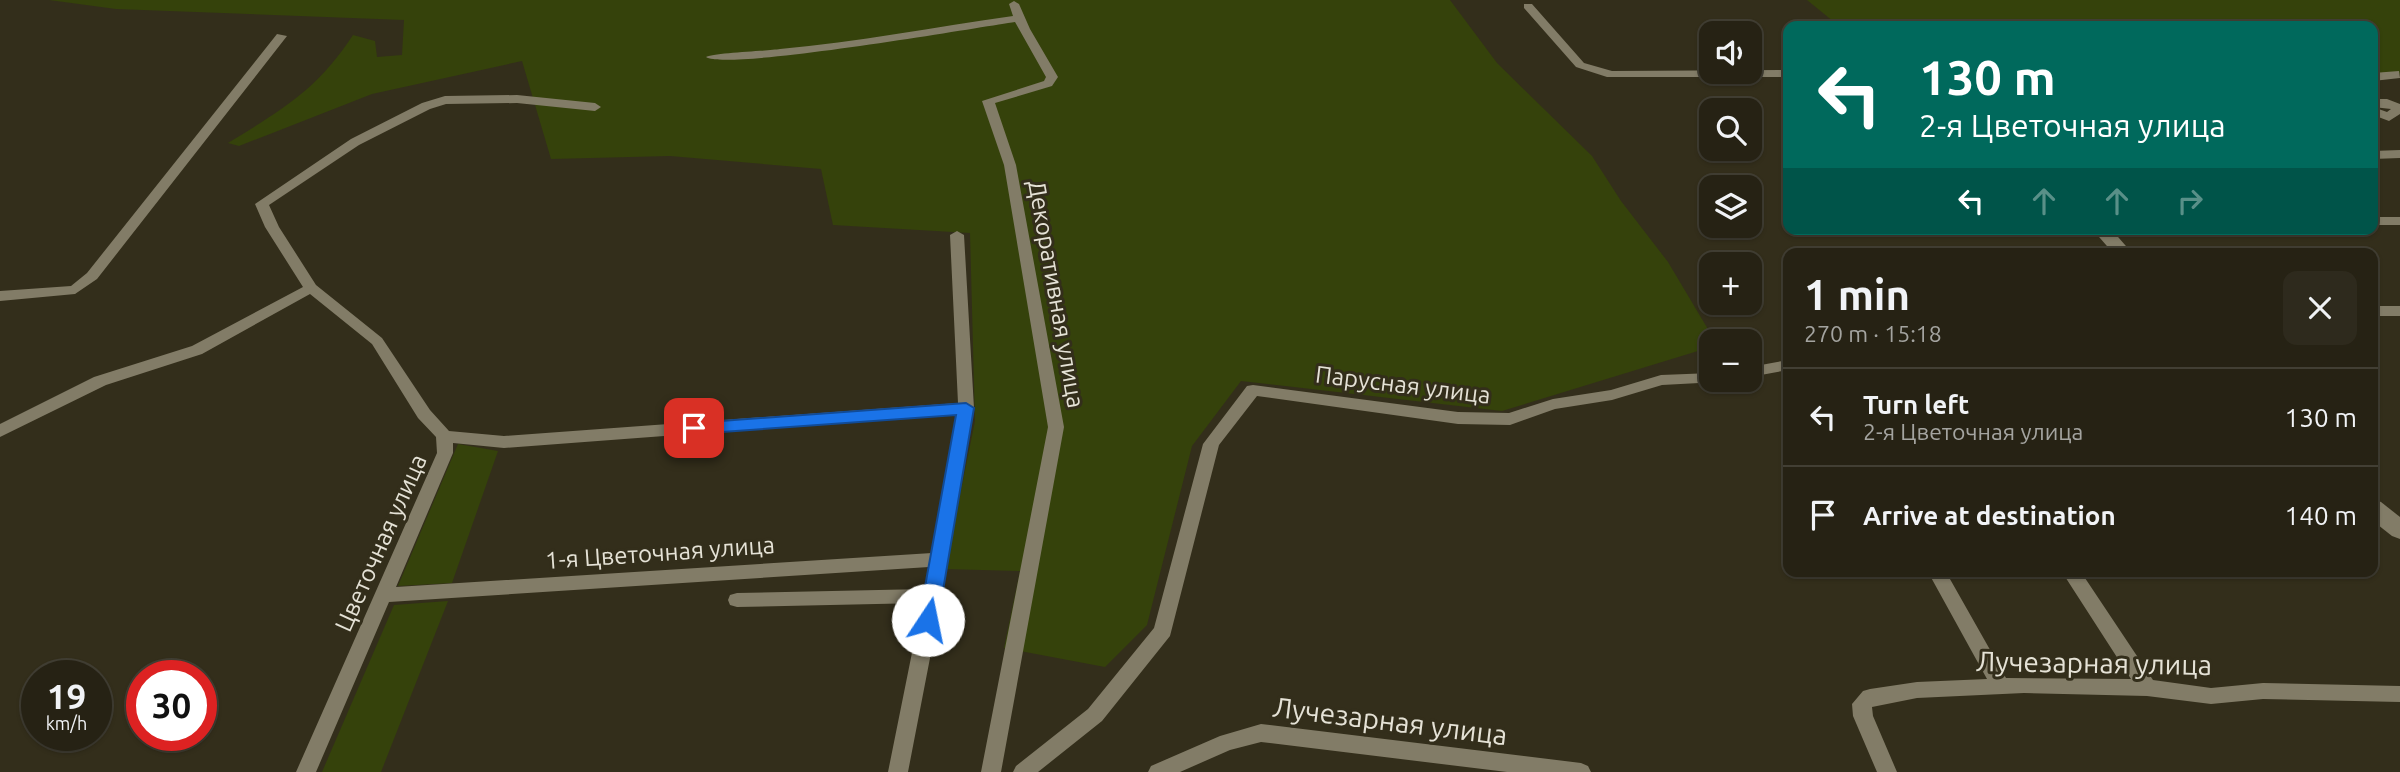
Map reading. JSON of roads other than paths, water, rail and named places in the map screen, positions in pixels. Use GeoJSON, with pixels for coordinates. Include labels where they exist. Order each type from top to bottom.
{"type":"FeatureCollection","features":[{"type":"Feature","properties":{"kind":"street"},"geometry":{"type":"LineString","coordinates":[[1528,6],[1580,65],[1611,75],[1783,74]]}},
{"type":"Feature","properties":{"kind":"street","name":"Декоративная улица"},"geometry":{"type":"LineString","coordinates":[[712,57],[729,58],[798,51],[1016,11],[1052,77],[1048,83],[988,101],[1010,165],[1056,427],[991,772]]}},
{"type":"Feature","properties":{"kind":"street"},"geometry":{"type":"LineString","coordinates":[[0,296],[75,290],[92,276],[281,36]]}},
{"type":"Feature","properties":{"kind":"street"},"geometry":{"type":"LineString","coordinates":[[2378,77],[2399,75]]}},
{"type":"Feature","properties":{"kind":"street","name":"Цветочная улица"},"geometry":{"type":"LineString","coordinates":[[306,772],[445,453],[444,436],[424,414],[377,341],[311,288],[272,227],[262,204],[355,142],[426,106],[445,100],[517,99],[595,107]]}},
{"type":"Feature","properties":{"kind":"street"},"geometry":{"type":"LineString","coordinates":[[2378,103],[2399,108],[2389,117],[2378,113]]}},
{"type":"Feature","properties":{"kind":"street"},"geometry":{"type":"LineString","coordinates":[[2378,155],[2400,155]]}},
{"type":"Feature","properties":{"kind":"street"},"geometry":{"type":"LineString","coordinates":[[2378,220],[2400,221]]}},
{"type":"Feature","properties":{"kind":"street"},"geometry":{"type":"LineString","coordinates":[[898,772],[966,408],[957,235]]}},
{"type":"Feature","properties":{"kind":"street"},"geometry":{"type":"LineString","coordinates":[[2107,235],[2118,248]]}},
{"type":"Feature","properties":{"kind":"street"},"geometry":{"type":"LineString","coordinates":[[0,431],[100,381],[197,350],[311,288]]}},
{"type":"Feature","properties":{"kind":"street"},"geometry":{"type":"LineString","coordinates":[[2378,311],[2400,311]]}},
{"type":"Feature","properties":{"kind":"street"},"geometry":{"type":"LineString","coordinates":[[1762,370],[1783,366]]}},
{"type":"Feature","properties":{"kind":"street","name":"Парусная улица"},"geometry":{"type":"LineString","coordinates":[[1023,772],[1095,715],[1163,631],[1211,444],[1253,390],[1458,418],[1510,419],[1553,404],[1612,395],[1661,380],[1699,379]]}},
{"type":"Feature","properties":{"kind":"street"},"geometry":{"type":"LineString","coordinates":[[444,436],[504,442],[966,408]]}},
{"type":"Feature","properties":{"kind":"street"},"geometry":{"type":"LineString","coordinates":[[2378,512],[2400,530]]}},
{"type":"Feature","properties":{"kind":"street","name":"1-я Цветочная улица"},"geometry":{"type":"LineString","coordinates":[[384,595],[939,559]]}},
{"type":"Feature","properties":{"kind":"street"},"geometry":{"type":"LineString","coordinates":[[1940,577],[2001,686]]}},
{"type":"Feature","properties":{"kind":"street"},"geometry":{"type":"LineString","coordinates":[[2074,577],[2147,688]]}},
{"type":"Feature","properties":{"kind":"street"},"geometry":{"type":"LineString","coordinates":[[737,600],[933,596]]}},
{"type":"Feature","properties":{"kind":"street","name":"Лучезарная улица"},"geometry":{"type":"LineString","coordinates":[[1887,772],[1863,716],[1862,704],[1871,697],[1917,690],[2001,686],[2147,688],[2211,696],[2263,691],[2400,694]]}},
{"type":"Feature","properties":{"kind":"street","name":"Лучезарная улица"},"geometry":{"type":"LineString","coordinates":[[1158,772],[1227,742],[1261,733],[1581,772]]}}]}
